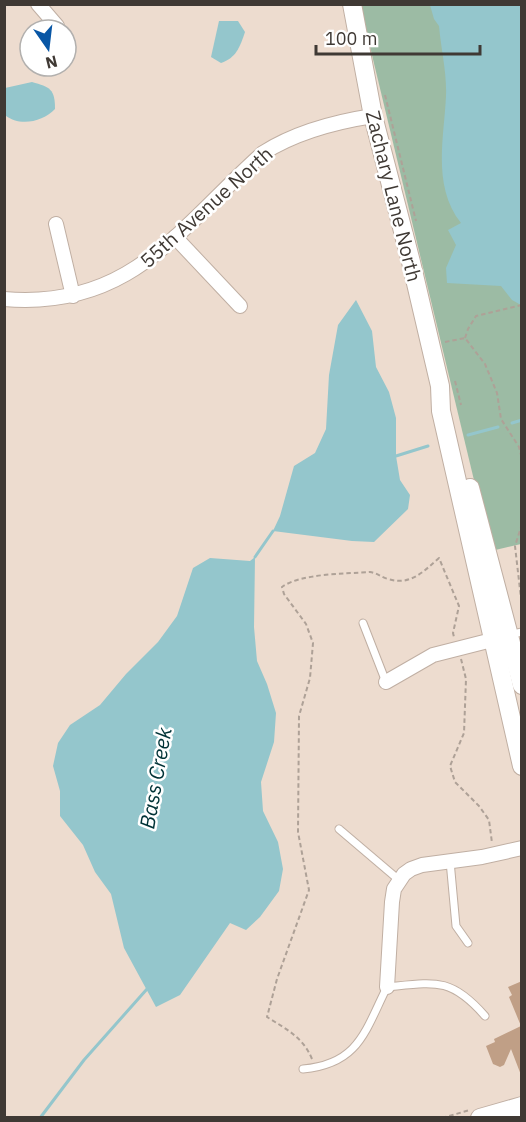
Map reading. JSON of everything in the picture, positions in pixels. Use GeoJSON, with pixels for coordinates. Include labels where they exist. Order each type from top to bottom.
{"type":"FeatureCollection","features":[{"type":"Feature","properties":{"kind":"street"},"geometry":{"type":"LineString","coordinates":[[38,4],[50,18]]}},
{"type":"Feature","properties":{"kind":"street","name":"Zachary Lane North"},"geometry":{"type":"LineString","coordinates":[[352,4],[373,116],[440,386],[441,411],[522,685]]}},
{"type":"Feature","properties":{"kind":"street","name":"55th Avenue North"},"geometry":{"type":"LineString","coordinates":[[4,299],[34,300],[73,296],[119,279],[144,265],[262,153],[279,143],[320,127],[373,116]]}},
{"type":"Feature","properties":{"kind":"street"},"geometry":{"type":"LineString","coordinates":[[56,224],[73,296]]}},
{"type":"Feature","properties":{"kind":"street"},"geometry":{"type":"LineString","coordinates":[[175,237],[240,306]]}},
{"type":"Feature","properties":{"kind":"street"},"geometry":{"type":"LineString","coordinates":[[386,682],[433,655],[507,636]]}},
{"type":"Feature","properties":{"kind":"street","name":"Zachary Lane North"},"geometry":{"type":"LineString","coordinates":[[507,636],[522,766]]}},
{"type":"Feature","properties":{"kind":"street"},"geometry":{"type":"LineString","coordinates":[[387,987],[392,902],[394,889],[399,880],[411,869],[422,865],[493,855],[522,848]]}},
{"type":"Feature","properties":{"kind":"street"},"geometry":{"type":"LineString","coordinates":[[480,1118],[522,1106]]}},
{"type":"Feature","properties":{"kind":"lane"},"geometry":{"type":"LineString","coordinates":[[363,622],[386,682]]}},
{"type":"Feature","properties":{"kind":"lane"},"geometry":{"type":"LineString","coordinates":[[339,829],[399,880]]}},
{"type":"Feature","properties":{"kind":"lane"},"geometry":{"type":"LineString","coordinates":[[450,861],[456,926],[468,943]]}},
{"type":"Feature","properties":{"kind":"lane"},"geometry":{"type":"LineString","coordinates":[[303,1069],[322,1068],[346,1057],[360,1039],[387,987],[429,982],[449,986],[470,998],[485,1016]]}},
{"type":"Feature","properties":{"kind":"path"},"geometry":{"type":"LineString","coordinates":[[383,88],[417,222]]}},
{"type":"Feature","properties":{"kind":"path"},"geometry":{"type":"LineString","coordinates":[[465,338],[476,316],[522,305]]}},
{"type":"Feature","properties":{"kind":"path"},"geometry":{"type":"LineString","coordinates":[[445,342],[465,338]]}},
{"type":"Feature","properties":{"kind":"path"},"geometry":{"type":"LineString","coordinates":[[465,338],[485,364],[497,393],[501,418],[519,447],[522,459]]}},
{"type":"Feature","properties":{"kind":"path"},"geometry":{"type":"LineString","coordinates":[[522,524],[515,546],[522,607]]}},
{"type":"Feature","properties":{"kind":"path"},"geometry":{"type":"LineString","coordinates":[[322,1068],[312,1059],[298,1036],[267,1017],[309,890],[298,832],[299,716],[310,678],[313,643],[306,624],[284,594],[282,587],[289,582],[308,578],[370,572],[378,573],[387,579],[404,582],[417,577],[439,558],[459,606],[453,633],[466,679],[464,734],[450,766],[455,782],[479,806],[489,820],[493,855]]}},
{"type":"Feature","properties":{"kind":"green space"},"geometry":{"type":"Polygon","coordinates":[[[360,5],[521,5],[521,544],[491,551],[360,5]]]}},
{"type":"Feature","properties":{"kind":"water"},"geometry":{"type":"Polygon","coordinates":[[[430,5],[521,5],[521,305],[512,300],[501,286],[447,283],[446,268],[456,245],[448,230],[461,223],[446,194],[443,178],[442,145],[446,79],[439,26],[434,19],[430,5]]]}},
{"type":"Feature","properties":{"kind":"water"},"geometry":{"type":"Polygon","coordinates":[[[219,21],[238,21],[245,32],[237,51],[221,63],[211,57],[219,21]]]}},
{"type":"Feature","properties":{"kind":"water"},"geometry":{"type":"Polygon","coordinates":[[[32,82],[50,90],[54,97],[55,109],[38,120],[24,122],[5,115],[5,88],[32,82]]]}},
{"type":"Feature","properties":{"kind":"water"},"geometry":{"type":"Polygon","coordinates":[[[356,300],[372,331],[376,367],[389,392],[396,418],[396,456],[400,480],[410,495],[408,509],[374,542],[273,531],[280,516],[294,466],[315,453],[326,429],[329,375],[338,325],[356,300]]]}},
{"type":"Feature","properties":{"kind":"water"},"geometry":{"type":"Polygon","coordinates":[[[255,557],[254,627],[257,661],[276,713],[274,742],[261,782],[263,811],[278,842],[283,869],[279,891],[260,917],[246,930],[230,923],[180,995],[156,1007],[124,948],[111,894],[95,872],[83,845],[60,816],[60,791],[53,766],[58,743],[70,725],[100,705],[126,674],[158,642],[177,616],[193,568],[210,558],[250,561],[255,557]]]}},
{"type":"Feature","properties":{"kind":"building"},"geometry":{"type":"Polygon","coordinates":[[[522,981],[521,1075],[511,1049],[504,1065],[500,1067],[493,1064],[486,1046],[495,1042],[494,1039],[521,1026],[509,997],[512,995],[508,987],[522,981]]]}},
{"type":"Feature","properties":{"kind":"waterway","name":"Bass Creek"},"geometry":{"type":"LineString","coordinates":[[512,423],[522,420]]}},
{"type":"Feature","properties":{"kind":"waterway","name":"Bass Creek"},"geometry":{"type":"LineString","coordinates":[[468,435],[498,427]]}},
{"type":"Feature","properties":{"kind":"waterway","name":"Bass Creek"},"geometry":{"type":"LineString","coordinates":[[396,456],[428,446]]}},
{"type":"Feature","properties":{"kind":"waterway","name":"Bass Creek"},"geometry":{"type":"LineString","coordinates":[[255,557],[273,531]]}},
{"type":"Feature","properties":{"kind":"waterway","name":"Bass Creek"},"geometry":{"type":"LineString","coordinates":[[40,1118],[84,1060],[147,989]]}}]}
